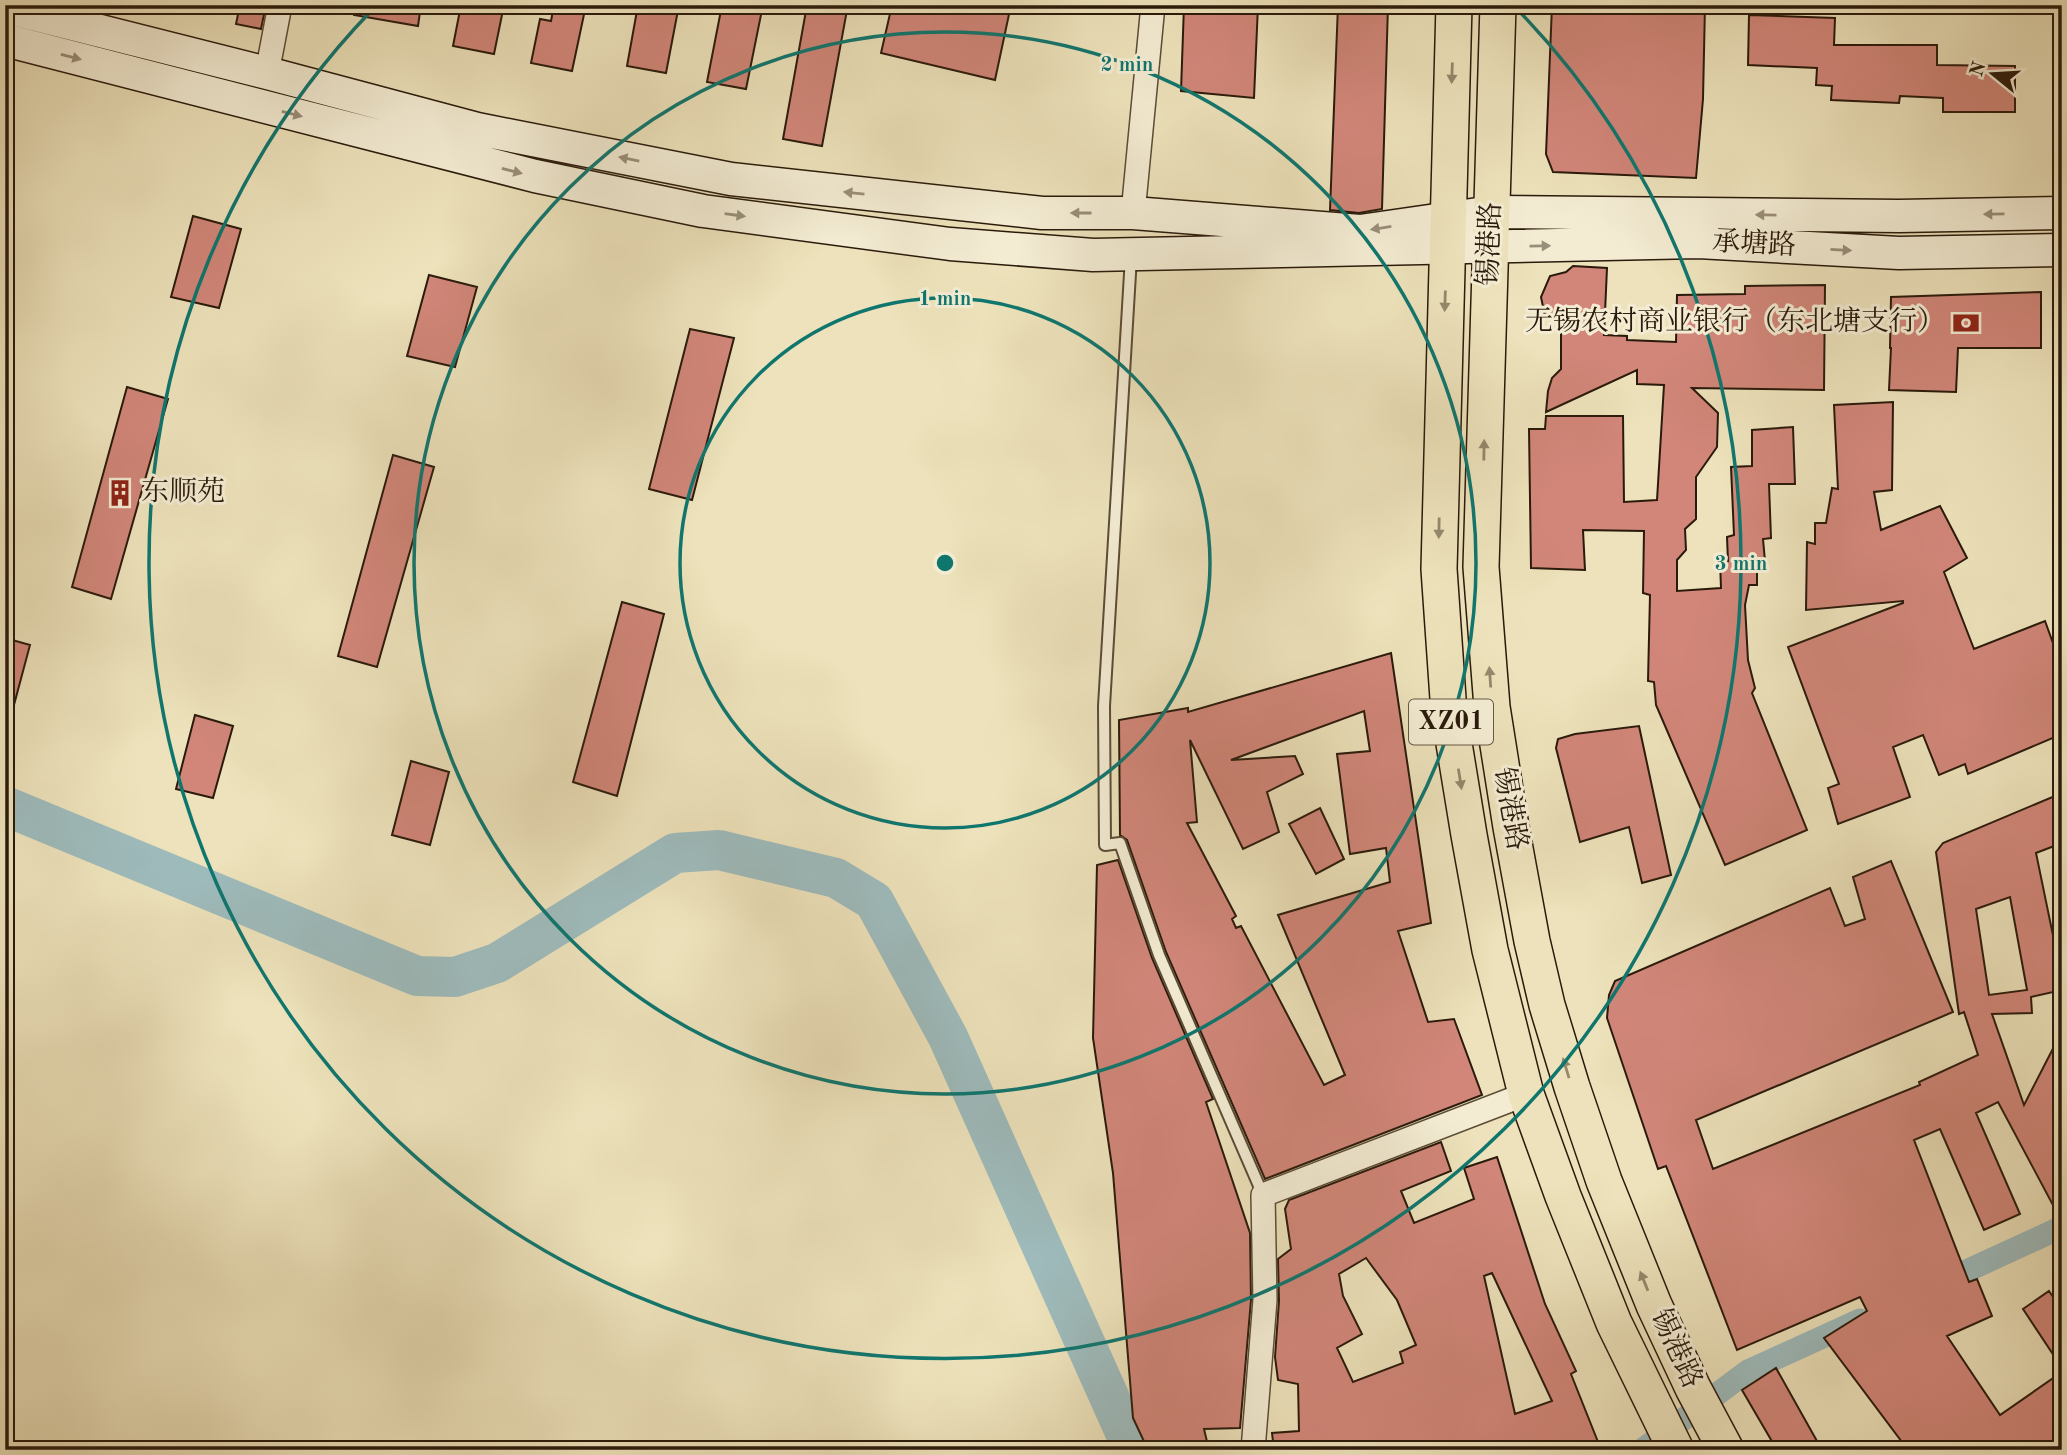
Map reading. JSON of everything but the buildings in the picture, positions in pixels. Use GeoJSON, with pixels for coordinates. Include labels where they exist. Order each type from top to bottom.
{"type":"FeatureCollection","features":[{"type":"Feature","properties":{"kind":"main road","name":"锡港路"},"geometry":{"type":"LineString","coordinates":[[1454,5],[1438,569],[1449,713],[1490,950],[1527,1094],[1563,1196],[1614,1323],[1676,1450]]}},
{"type":"Feature","properties":{"kind":"main road","name":"锡港路"},"geometry":{"type":"LineString","coordinates":[[1498,5],[1482,567],[1492,707],[1511,827],[1538,967],[1572,1087],[1604,1181],[1654,1305],[1720,1440]]}},
{"type":"Feature","properties":{"kind":"street"},"geometry":{"type":"LineString","coordinates":[[267,73],[280,5]]}},
{"type":"Feature","properties":{"kind":"street"},"geometry":{"type":"LineString","coordinates":[[1133,214],[1153,5]]}},
{"type":"Feature","properties":{"kind":"street"},"geometry":{"type":"LineString","coordinates":[[5,7],[267,73],[477,130],[731,179],[1042,213],[1133,214],[1360,231],[1448,233]]}},
{"type":"Feature","properties":{"kind":"street"},"geometry":{"type":"LineString","coordinates":[[5,40],[535,176],[703,211],[950,244],[1093,256],[1448,233]]}},
{"type":"Feature","properties":{"kind":"street","name":"承塘路"},"geometry":{"type":"LineString","coordinates":[[1448,233],[1492,212],[1899,216],[2062,213]]}},
{"type":"Feature","properties":{"kind":"street","name":"承塘路"},"geometry":{"type":"LineString","coordinates":[[1448,233],[1490,247],[1698,242],[1899,253],[2062,250]]}},
{"type":"Feature","properties":{"kind":"street"},"geometry":{"type":"LineString","coordinates":[[1253,1450],[1265,1300],[1263,1195],[1527,1094]]}},
{"type":"Feature","properties":{"kind":"lane"},"geometry":{"type":"LineString","coordinates":[[1131,255],[1104,706],[1105,845],[1120,843],[1159,955],[1263,1195]]}},
{"type":"Feature","properties":{"kind":"waterway"},"geometry":{"type":"LineString","coordinates":[[5,806],[417,976],[455,977],[497,963],[675,853],[719,850],[836,878],[874,901],[948,1037],[1133,1450]]}},
{"type":"Feature","properties":{"kind":"waterway"},"geometry":{"type":"LineString","coordinates":[[1936,1285],[2062,1227]]}},
{"type":"Feature","properties":{"kind":"waterway"},"geometry":{"type":"LineString","coordinates":[[1642,1450],[1748,1371],[1860,1320]]}},
{"type":"Feature","properties":{"kind":"place","name":"无锡农村商业银行（东北塘支行）"},"geometry":{"type":"Point","coordinates":[1966,323]}},
{"type":"Feature","properties":{"kind":"place","name":"东顺苑"},"geometry":{"type":"Point","coordinates":[120,493]}}]}
